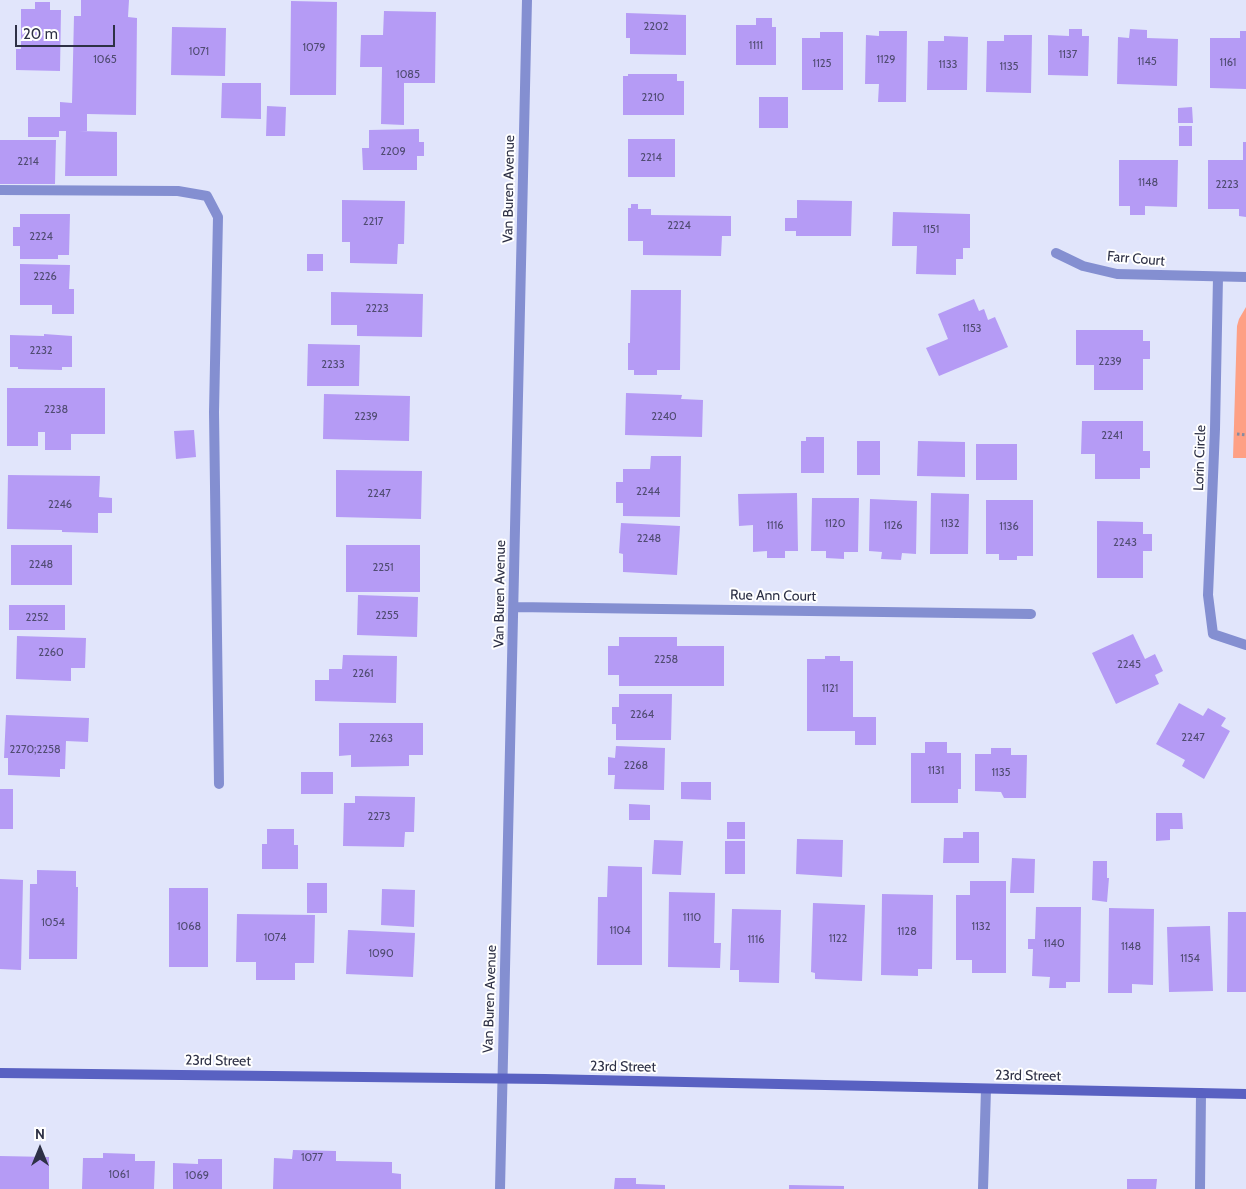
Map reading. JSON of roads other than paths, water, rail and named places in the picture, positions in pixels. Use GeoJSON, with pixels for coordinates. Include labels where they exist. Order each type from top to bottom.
{"type":"FeatureCollection","features":[{"type":"Feature","properties":{"kind":"street","name":"Van Buren Avenue"},"geometry":{"type":"LineString","coordinates":[[500,1189],[501,1078],[514,607],[527,0]]}},
{"type":"Feature","properties":{"kind":"street"},"geometry":{"type":"LineString","coordinates":[[0,190],[178,191],[207,196],[218,217],[214,412],[219,784]]}},
{"type":"Feature","properties":{"kind":"street","name":"Farr Court"},"geometry":{"type":"LineString","coordinates":[[1056,253],[1082,266],[1117,274],[1218,277]]}},
{"type":"Feature","properties":{"kind":"street"},"geometry":{"type":"LineString","coordinates":[[1218,277],[1246,278]]}},
{"type":"Feature","properties":{"kind":"street","name":"Lorin Circle"},"geometry":{"type":"LineString","coordinates":[[1218,277],[1215,429],[1208,595],[1213,634],[1246,645]]}},
{"type":"Feature","properties":{"kind":"street","name":"Rue Ann Court"},"geometry":{"type":"LineString","coordinates":[[514,607],[1031,614]]}},
{"type":"Feature","properties":{"kind":"street","name":"23rd Street"},"geometry":{"type":"LineString","coordinates":[[0,1072],[501,1078],[1246,1094]]}},
{"type":"Feature","properties":{"kind":"street"},"geometry":{"type":"LineString","coordinates":[[983,1189],[986,1089]]}},
{"type":"Feature","properties":{"kind":"street"},"geometry":{"type":"LineString","coordinates":[[1200,1189],[1201,1093]]}}]}
